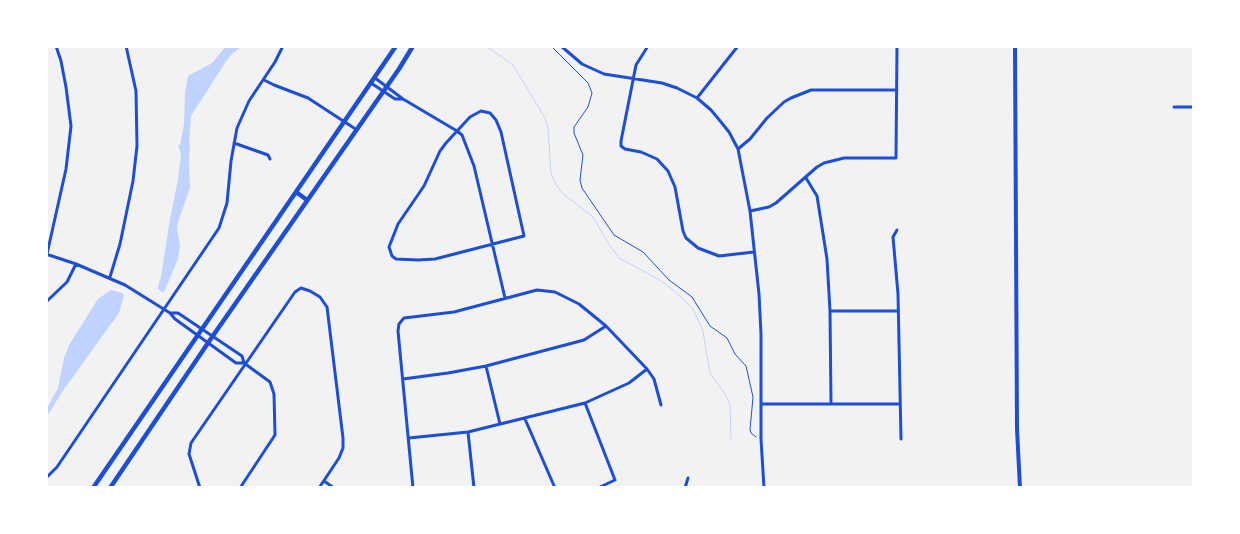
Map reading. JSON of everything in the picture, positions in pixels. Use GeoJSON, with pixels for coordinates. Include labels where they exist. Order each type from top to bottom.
{"type":"FeatureCollection","features":[{"type":"Feature","properties":{"kind":"main road"},"geometry":{"type":"LineString","coordinates":[[93,488],[396,46]]}},
{"type":"Feature","properties":{"kind":"main road"},"geometry":{"type":"LineString","coordinates":[[110,488],[212,336],[414,46]]}},
{"type":"Feature","properties":{"kind":"main road"},"geometry":{"type":"LineString","coordinates":[[296,192],[307,200]]}},
{"type":"Feature","properties":{"kind":"street"},"geometry":{"type":"LineString","coordinates":[[56,46],[66,87],[71,126],[66,169],[46,254],[76,264],[125,285],[170,313],[175,319],[236,362],[245,364],[266,378],[272,386],[275,435],[240,488]]}},
{"type":"Feature","properties":{"kind":"street"},"geometry":{"type":"LineString","coordinates":[[110,278],[120,244],[133,181],[137,146],[136,91],[126,46]]}},
{"type":"Feature","properties":{"kind":"street"},"geometry":{"type":"LineString","coordinates":[[46,478],[57,467],[219,228],[227,203],[237,128],[244,109],[276,62],[283,46]]}},
{"type":"Feature","properties":{"kind":"street"},"geometry":{"type":"LineString","coordinates":[[561,46],[582,64],[593,70],[604,74],[677,88],[697,98],[721,122],[738,148],[750,211],[761,334],[761,439],[764,488]]}},
{"type":"Feature","properties":{"kind":"street"},"geometry":{"type":"LineString","coordinates":[[648,46],[636,65],[621,146],[625,149],[653,156],[662,163],[675,187],[682,231],[686,238],[698,248],[719,256],[754,252]]}},
{"type":"Feature","properties":{"kind":"street"},"geometry":{"type":"LineString","coordinates":[[697,98],[738,46]]}},
{"type":"Feature","properties":{"kind":"street"},"geometry":{"type":"LineString","coordinates":[[750,211],[769,207],[776,203],[816,167],[832,160],[844,158],[896,158],[897,46]]}},
{"type":"Feature","properties":{"kind":"street"},"geometry":{"type":"LineString","coordinates":[[1015,46],[1020,488]]}},
{"type":"Feature","properties":{"kind":"street"},"geometry":{"type":"LineString","coordinates":[[374,78],[403,99],[462,135],[474,166],[505,298]]}},
{"type":"Feature","properties":{"kind":"street"},"geometry":{"type":"LineString","coordinates":[[264,80],[308,98],[357,130]]}},
{"type":"Feature","properties":{"kind":"street"},"geometry":{"type":"LineString","coordinates":[[371,83],[395,99],[403,99]]}},
{"type":"Feature","properties":{"kind":"street"},"geometry":{"type":"LineString","coordinates":[[738,148],[750,139],[778,107],[791,98],[811,90],[897,90]]}},
{"type":"Feature","properties":{"kind":"street"},"geometry":{"type":"LineString","coordinates":[[1174,107],[1194,106]]}},
{"type":"Feature","properties":{"kind":"street"},"geometry":{"type":"LineString","coordinates":[[481,111],[490,113],[496,120],[524,236],[492,244],[435,259],[396,259],[390,252],[390,243],[398,224],[424,186],[440,151],[457,131],[475,114],[481,111]]}},
{"type":"Feature","properties":{"kind":"street"},"geometry":{"type":"LineString","coordinates":[[234,143],[268,155],[270,159]]}},
{"type":"Feature","properties":{"kind":"street"},"geometry":{"type":"LineString","coordinates":[[806,178],[814,189],[819,204],[827,259],[830,311],[831,404]]}},
{"type":"Feature","properties":{"kind":"street"},"geometry":{"type":"LineString","coordinates":[[897,230],[893,237],[897,276],[901,439]]}},
{"type":"Feature","properties":{"kind":"street"},"geometry":{"type":"LineString","coordinates":[[46,302],[67,282],[76,264]]}},
{"type":"Feature","properties":{"kind":"street"},"geometry":{"type":"LineString","coordinates":[[200,488],[190,460],[189,448],[191,443],[295,292],[301,288],[310,291],[324,301],[328,314],[343,448],[340,458],[319,488]]}},
{"type":"Feature","properties":{"kind":"street"},"geometry":{"type":"LineString","coordinates":[[413,488],[398,331],[399,324],[404,318],[454,312],[544,290],[563,295],[579,304],[606,326],[647,369],[654,379],[661,405]]}},
{"type":"Feature","properties":{"kind":"street"},"geometry":{"type":"LineString","coordinates":[[830,311],[898,311]]}},
{"type":"Feature","properties":{"kind":"street"},"geometry":{"type":"LineString","coordinates":[[170,313],[178,313],[242,356],[245,364]]}},
{"type":"Feature","properties":{"kind":"street"},"geometry":{"type":"LineString","coordinates":[[403,379],[486,366],[584,340],[606,326]]}},
{"type":"Feature","properties":{"kind":"street"},"geometry":{"type":"LineString","coordinates":[[486,366],[500,424]]}},
{"type":"Feature","properties":{"kind":"street"},"geometry":{"type":"LineString","coordinates":[[409,438],[468,432],[585,403],[629,383],[647,369]]}},
{"type":"Feature","properties":{"kind":"street"},"geometry":{"type":"LineString","coordinates":[[585,403],[615,480],[598,488]]}},
{"type":"Feature","properties":{"kind":"street"},"geometry":{"type":"LineString","coordinates":[[762,404],[900,404]]}},
{"type":"Feature","properties":{"kind":"street"},"geometry":{"type":"LineString","coordinates":[[526,419],[555,488]]}},
{"type":"Feature","properties":{"kind":"street"},"geometry":{"type":"LineString","coordinates":[[468,432],[474,488]]}},
{"type":"Feature","properties":{"kind":"street"},"geometry":{"type":"LineString","coordinates":[[685,488],[688,478]]}},
{"type":"Feature","properties":{"kind":"street"},"geometry":{"type":"LineString","coordinates":[[324,481],[334,488]]}},
{"type":"Feature","properties":{"kind":"path"},"geometry":{"type":"LineString","coordinates":[[551,46],[588,83],[592,93],[588,107],[574,127],[574,133],[583,155],[580,180],[582,188],[614,235],[643,252],[669,280],[692,297],[710,326],[727,338],[736,354],[746,366],[753,396],[750,430],[754,436],[761,439]]}},
{"type":"Feature","properties":{"kind":"water"},"geometry":{"type":"Polygon","coordinates":[[[226,46],[243,46],[227,60],[191,116],[189,143],[190,188],[178,222],[177,229],[180,245],[178,259],[164,292],[162,292],[158,289],[158,286],[178,179],[181,154],[178,145],[180,145],[184,124],[185,92],[188,76],[212,63],[226,46]]]}},
{"type":"Feature","properties":{"kind":"water"},"geometry":{"type":"Polygon","coordinates":[[[111,290],[124,295],[119,313],[62,392],[46,418],[46,410],[58,388],[64,358],[69,345],[98,299],[111,290]]]}},
{"type":"Feature","properties":{"kind":"waterway"},"geometry":{"type":"LineString","coordinates":[[486,46],[513,65],[545,118],[548,129],[551,173],[562,193],[593,217],[619,258],[660,280],[693,309],[703,331],[710,373],[725,394],[730,405],[731,439]]}}]}
